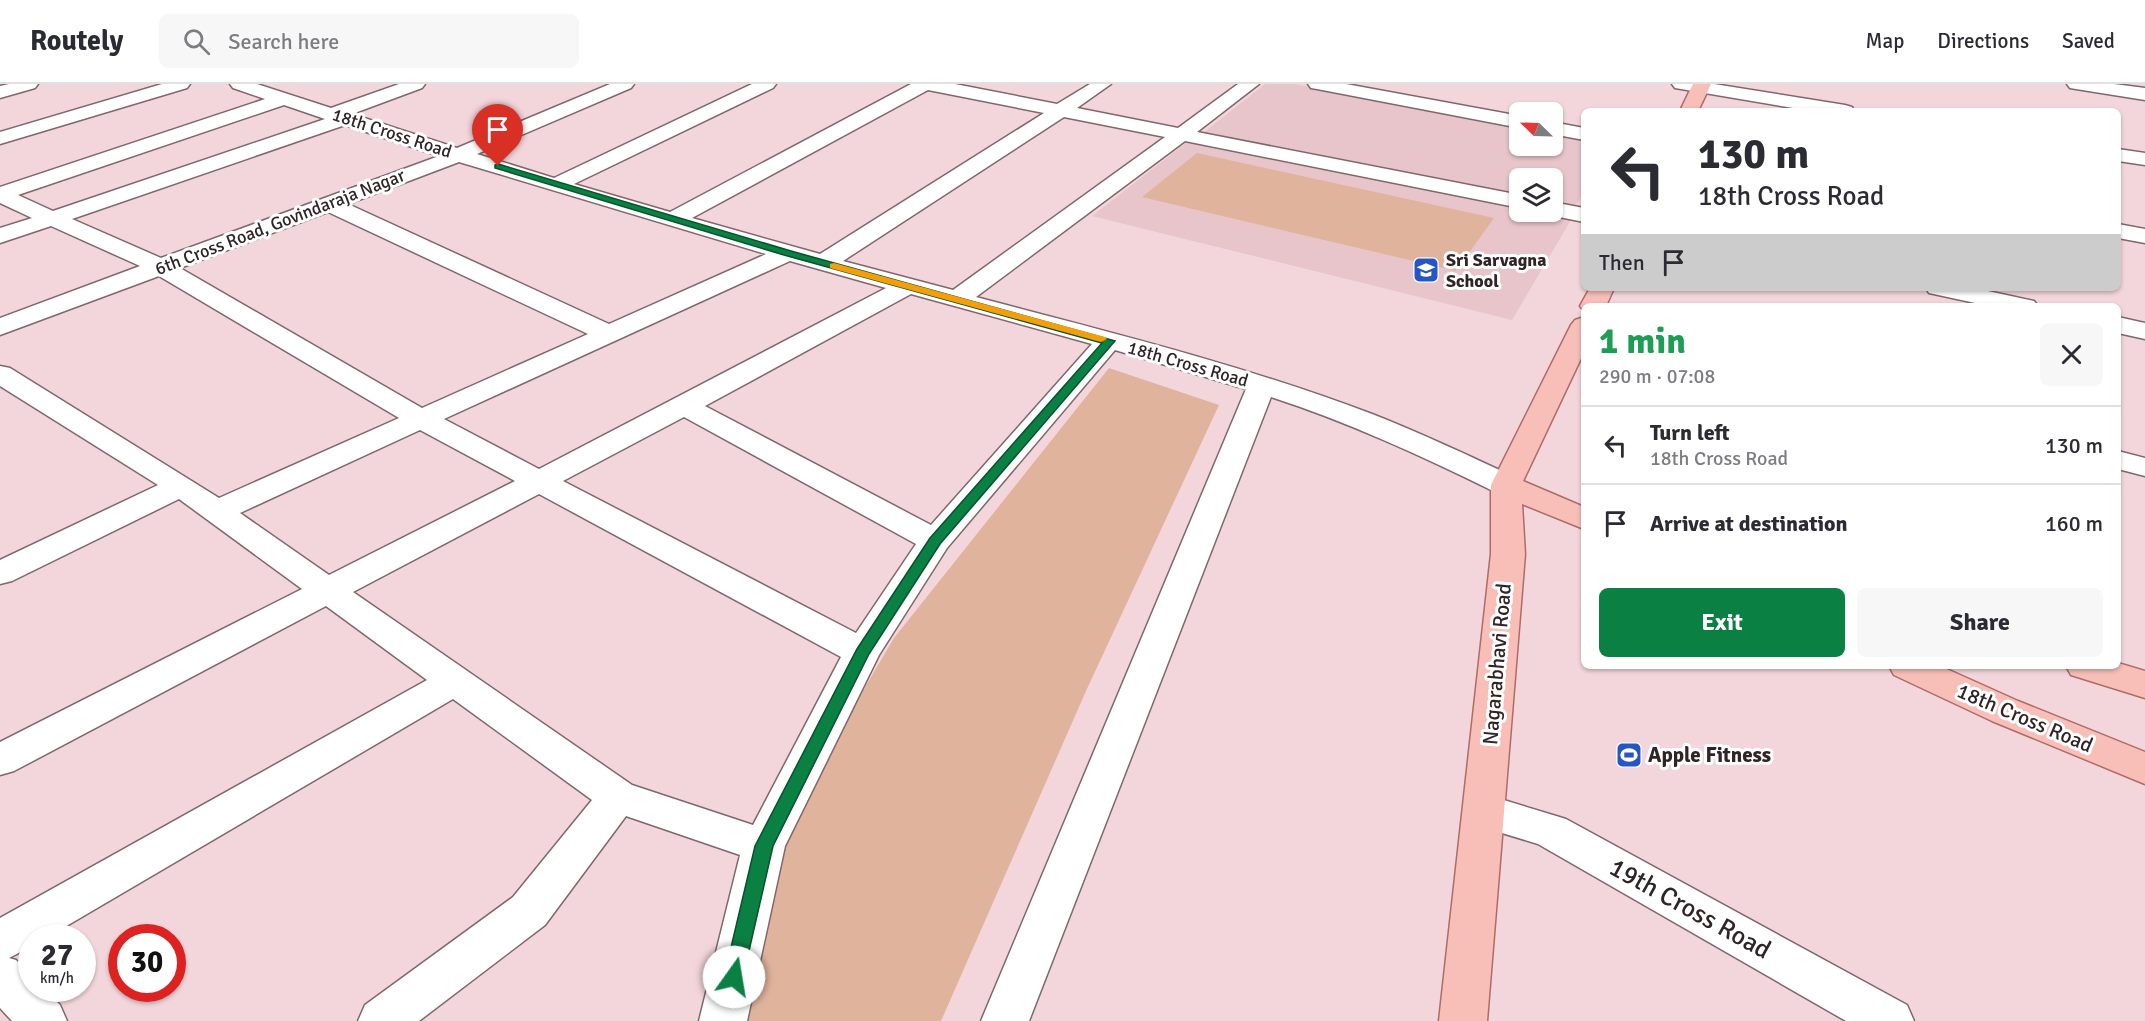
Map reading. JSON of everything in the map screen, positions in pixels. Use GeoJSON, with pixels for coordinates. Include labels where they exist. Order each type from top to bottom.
{"type":"FeatureCollection","features":[{"type":"Feature","properties":{"kind":"main road"},"geometry":{"type":"LineString","coordinates":[[1690,108],[1701,86]]}},
{"type":"Feature","properties":{"kind":"main road","name":"Nagarabhavi Road"},"geometry":{"type":"LineString","coordinates":[[1463,1021],[1508,554],[1506,485],[1581,334]]}},
{"type":"Feature","properties":{"kind":"main road"},"geometry":{"type":"LineString","coordinates":[[1506,485],[1581,518]]}},
{"type":"Feature","properties":{"kind":"main road","name":"18th Cross Road"},"geometry":{"type":"LineString","coordinates":[[1914,669],[2005,711],[2145,769]]}},
{"type":"Feature","properties":{"kind":"main road"},"geometry":{"type":"LineString","coordinates":[[2094,669],[2145,685]]}},
{"type":"Feature","properties":{"kind":"street"},"geometry":{"type":"LineString","coordinates":[[0,92],[29,84]]}},
{"type":"Feature","properties":{"kind":"street"},"geometry":{"type":"LineString","coordinates":[[0,138],[181,84]]}},
{"type":"Feature","properties":{"kind":"street","name":"18th Cross Road"},"geometry":{"type":"LineString","coordinates":[[239,84],[459,154],[788,253],[1262,385],[1371,422],[1506,485]]}},
{"type":"Feature","properties":{"kind":"street"},"geometry":{"type":"LineString","coordinates":[[0,236],[340,116],[416,84]]}},
{"type":"Feature","properties":{"kind":"street","name":"6th Cross Road, Govindaraja Nagar"},"geometry":{"type":"LineString","coordinates":[[0,327],[459,154],[625,84]]}},
{"type":"Feature","properties":{"kind":"street"},"geometry":{"type":"LineString","coordinates":[[557,184],[766,84]]}},
{"type":"Feature","properties":{"kind":"street"},"geometry":{"type":"LineString","coordinates":[[674,219],[926,84],[1509,200]]}},
{"type":"Feature","properties":{"kind":"street"},"geometry":{"type":"LineString","coordinates":[[823,263],[1102,84]]}},
{"type":"Feature","properties":{"kind":"street"},"geometry":{"type":"LineString","coordinates":[[957,299],[1250,84]]}},
{"type":"Feature","properties":{"kind":"street"},"geometry":{"type":"LineString","coordinates":[[1317,84],[1509,120]]}},
{"type":"Feature","properties":{"kind":"street"},"geometry":{"type":"LineString","coordinates":[[1681,84],[1828,108]]}},
{"type":"Feature","properties":{"kind":"street"},"geometry":{"type":"LineString","coordinates":[[2076,84],[2145,94]]}},
{"type":"Feature","properties":{"kind":"street"},"geometry":{"type":"LineString","coordinates":[[0,195],[283,99]]}},
{"type":"Feature","properties":{"kind":"street"},"geometry":{"type":"LineString","coordinates":[[1563,130],[1581,133]]}},
{"type":"Feature","properties":{"kind":"street"},"geometry":{"type":"LineString","coordinates":[[2121,155],[2145,159]]}},
{"type":"Feature","properties":{"kind":"street"},"geometry":{"type":"LineString","coordinates":[[0,195],[160,267],[421,419],[862,652]]}},
{"type":"Feature","properties":{"kind":"street"},"geometry":{"type":"LineString","coordinates":[[330,204],[609,334]]}},
{"type":"Feature","properties":{"kind":"street"},"geometry":{"type":"LineString","coordinates":[[1563,211],[1581,214]]}},
{"type":"Feature","properties":{"kind":"street"},"geometry":{"type":"LineString","coordinates":[[2121,232],[2145,236]]}},
{"type":"Feature","properties":{"kind":"street"},"geometry":{"type":"LineString","coordinates":[[215,512],[788,253]]}},
{"type":"Feature","properties":{"kind":"street"},"geometry":{"type":"LineString","coordinates":[[0,760],[684,406],[908,286]]}},
{"type":"Feature","properties":{"kind":"street"},"geometry":{"type":"LineString","coordinates":[[1952,291],[2010,303]]}},
{"type":"Feature","properties":{"kind":"street"},"geometry":{"type":"LineString","coordinates":[[2121,326],[2145,331]]}},
{"type":"Feature","properties":{"kind":"street"},"geometry":{"type":"LineString","coordinates":[[723,1021],[764,846],[862,652],[935,541],[1109,341]]}},
{"type":"Feature","properties":{"kind":"street"},"geometry":{"type":"LineString","coordinates":[[0,374],[181,486],[618,797],[764,846]]}},
{"type":"Feature","properties":{"kind":"street"},"geometry":{"type":"LineString","coordinates":[[1005,1021],[1262,385]]}},
{"type":"Feature","properties":{"kind":"street"},"geometry":{"type":"LineString","coordinates":[[684,406],[935,541]]}},
{"type":"Feature","properties":{"kind":"street"},"geometry":{"type":"LineString","coordinates":[[2121,461],[2145,467]]}},
{"type":"Feature","properties":{"kind":"street"},"geometry":{"type":"LineString","coordinates":[[0,573],[181,486]]}},
{"type":"Feature","properties":{"kind":"street"},"geometry":{"type":"LineString","coordinates":[[0,941],[455,681]]}},
{"type":"Feature","properties":{"kind":"street"},"geometry":{"type":"LineString","coordinates":[[382,1021],[529,910],[618,797]]}},
{"type":"Feature","properties":{"kind":"street","name":"19th Cross Road"},"geometry":{"type":"LineString","coordinates":[[1484,811],[1551,831],[1890,1021]]}},
{"type":"Feature","properties":{"kind":"street"},"geometry":{"type":"LineString","coordinates":[[0,975],[43,1021]]}},
{"type":"Feature","properties":{"kind":"shaded area"},"geometry":{"type":"Polygon","coordinates":[[[1265,84],[1295,84],[1509,124],[1509,156],[1563,156],[1563,134],[1581,137],[1581,197],[1574,209],[1563,206],[1563,168],[1509,168],[1509,195],[1204,132],[1265,84]]]}},
{"type":"Feature","properties":{"kind":"shaded area","name":"Sri Sarvagna School"},"geometry":{"type":"Polygon","coordinates":[[[1191,139],[1509,207],[1509,222],[1563,222],[1563,218],[1571,220],[1512,320],[1092,216],[1191,139]]]}},
{"type":"Feature","properties":{"kind":"shaded area"},"geometry":{"type":"Polygon","coordinates":[[[1197,153],[1494,218],[1456,271],[1142,197],[1197,153]]]}},
{"type":"Feature","properties":{"kind":"shaded area"},"geometry":{"type":"Polygon","coordinates":[[[1109,368],[1219,405],[1086,691],[941,1021],[738,1021],[781,853],[808,784],[894,638],[1109,368]]]}},
{"type":"Feature","properties":{"kind":"slow traffic"},"geometry":{"type":"LineString","coordinates":[[834,266],[1101,339]]}},
{"type":"Feature","properties":{"kind":"place","name":"Sri Sarvagna School"},"geometry":{"type":"Point","coordinates":[1426,270]}},
{"type":"Feature","properties":{"kind":"place","name":"Apple Fitness"},"geometry":{"type":"Point","coordinates":[1629,755]}},
{"type":"Feature","properties":{"kind":"route"},"geometry":{"type":"LineString","coordinates":[[498,166],[788,253],[1109,341],[935,541],[862,652],[764,846],[734,977]]}}]}
